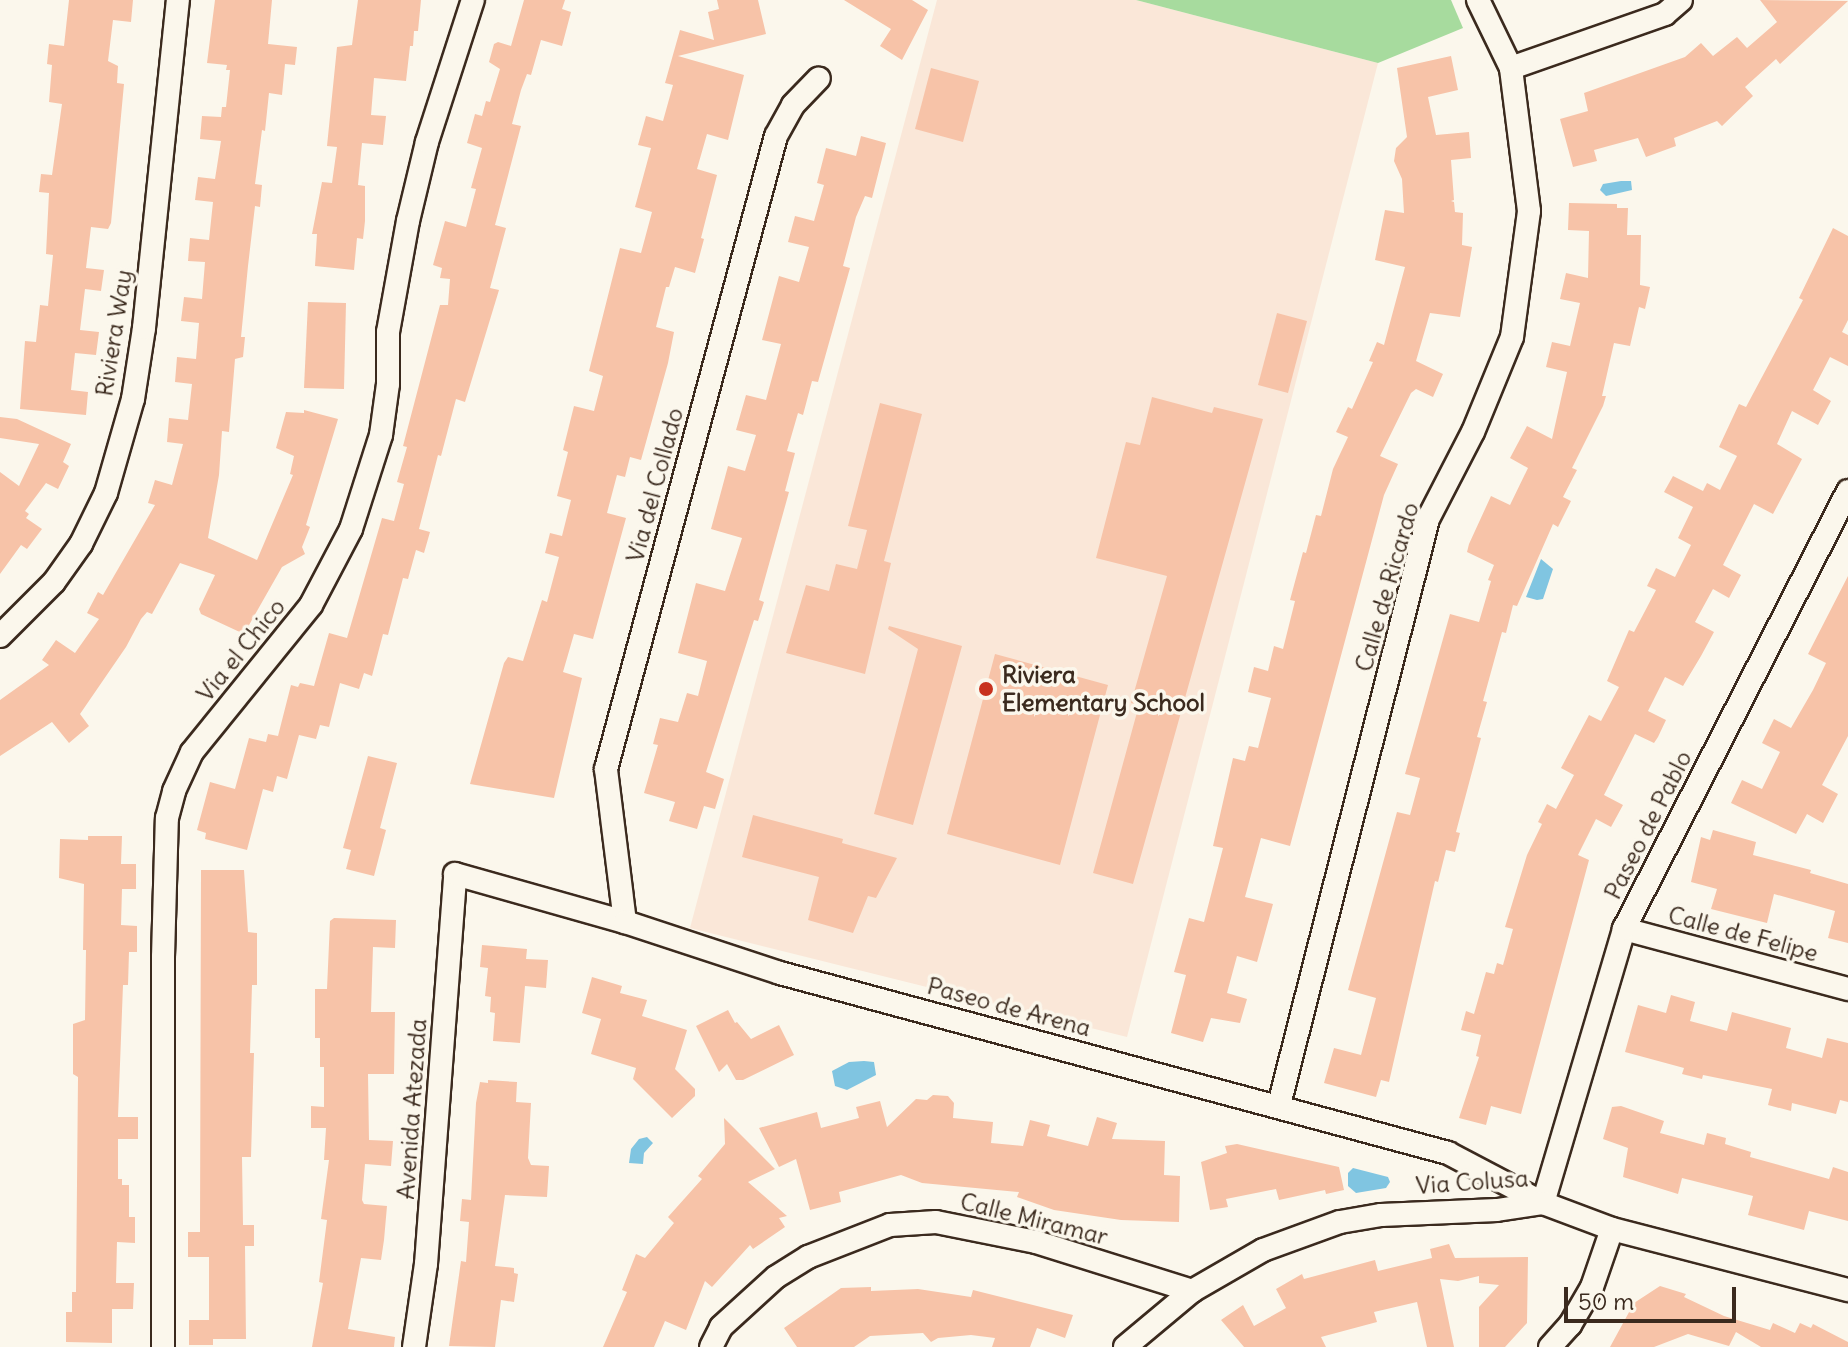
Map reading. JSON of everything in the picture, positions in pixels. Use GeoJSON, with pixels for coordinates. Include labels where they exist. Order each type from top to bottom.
{"type":"FeatureCollection","features":[{"type":"Feature","properties":{"kind":"street","name":"Riviera Way"},"geometry":{"type":"LineString","coordinates":[[0,636],[54,582],[81,544],[106,493],[133,399],[144,328],[178,0]]}},
{"type":"Feature","properties":{"kind":"street","name":"Via el Chico"},"geometry":{"type":"LineString","coordinates":[[163,1347],[163,957],[167,818],[174,791],[192,752],[311,605],[351,529],[381,435],[388,384],[388,332],[408,221],[427,142],[473,0]]}},
{"type":"Feature","properties":{"kind":"street","name":"Calle de Ricardo"},"geometry":{"type":"LineString","coordinates":[[1279,1105],[1428,519],[1473,432],[1512,337],[1529,211],[1511,68],[1478,0]]}},
{"type":"Feature","properties":{"kind":"street"},"geometry":{"type":"LineString","coordinates":[[1511,68],[1665,14],[1681,0]]}},
{"type":"Feature","properties":{"kind":"street","name":"Via del Collado"},"geometry":{"type":"LineString","coordinates":[[625,922],[606,769],[776,136],[793,105],[819,78]]}},
{"type":"Feature","properties":{"kind":"street","name":"Paseo de Pablo"},"geometry":{"type":"LineString","coordinates":[[1543,1203],[1624,929],[1848,491]]}},
{"type":"Feature","properties":{"kind":"street","name":"Paseo de Arena"},"geometry":{"type":"LineString","coordinates":[[455,874],[625,922],[780,973],[1448,1153],[1543,1203]]}},
{"type":"Feature","properties":{"kind":"street","name":"Avenida Atezada"},"geometry":{"type":"LineString","coordinates":[[414,1347],[426,1264],[455,874]]}},
{"type":"Feature","properties":{"kind":"street","name":"Calle de Felipe"},"geometry":{"type":"LineString","coordinates":[[1624,929],[1848,989]]}},
{"type":"Feature","properties":{"kind":"street","name":"Via Colusa"},"geometry":{"type":"LineString","coordinates":[[1125,1347],[1192,1291],[1263,1250],[1340,1222],[1381,1215],[1497,1210],[1543,1203],[1612,1229],[1848,1290]]}},
{"type":"Feature","properties":{"kind":"street","name":"Calle Miramar"},"geometry":{"type":"LineString","coordinates":[[711,1347],[721,1327],[776,1277],[808,1257],[890,1225],[936,1222],[1036,1242],[1192,1291]]}},
{"type":"Feature","properties":{"kind":"street"},"geometry":{"type":"LineString","coordinates":[[1550,1347],[1570,1325],[1592,1287],[1612,1229]]}},
{"type":"Feature","properties":{"kind":"shaded area","name":"Riviera Elementary School"},"geometry":{"type":"Polygon","coordinates":[[[937,0],[1136,0],[1378,63],[1127,1037],[690,928],[937,0]]]}},
{"type":"Feature","properties":{"kind":"green space"},"geometry":{"type":"Polygon","coordinates":[[[1136,0],[1451,0],[1463,28],[1378,63],[1136,0]]]}},
{"type":"Feature","properties":{"kind":"water"},"geometry":{"type":"Polygon","coordinates":[[[1631,181],[1632,190],[1606,196],[1600,190],[1603,184],[1631,181]]]}},
{"type":"Feature","properties":{"kind":"water"},"geometry":{"type":"Polygon","coordinates":[[[1541,559],[1553,569],[1543,599],[1537,600],[1526,597],[1541,559]]]}},
{"type":"Feature","properties":{"kind":"water"},"geometry":{"type":"Polygon","coordinates":[[[849,1062],[874,1062],[876,1075],[847,1090],[835,1086],[832,1071],[849,1062]]]}},
{"type":"Feature","properties":{"kind":"water"},"geometry":{"type":"Polygon","coordinates":[[[647,1137],[653,1143],[644,1153],[643,1164],[629,1163],[631,1149],[639,1139],[647,1137]]]}},
{"type":"Feature","properties":{"kind":"water"},"geometry":{"type":"Polygon","coordinates":[[[1353,1168],[1388,1177],[1390,1182],[1386,1188],[1356,1193],[1348,1186],[1348,1173],[1353,1168]]]}},
{"type":"Feature","properties":{"kind":"building"},"geometry":{"type":"Polygon","coordinates":[[[69,0],[133,0],[131,22],[113,20],[108,61],[118,66],[117,83],[124,84],[111,223],[108,229],[91,227],[86,268],[104,270],[101,291],[85,289],[80,330],[99,332],[96,355],[75,353],[71,390],[88,392],[86,415],[20,409],[25,341],[36,342],[40,305],[48,306],[53,255],[46,254],[49,193],[39,192],[41,174],[52,175],[62,104],[49,102],[52,65],[47,64],[49,44],[64,46],[69,0]]]}},
{"type":"Feature","properties":{"kind":"building"},"geometry":{"type":"Polygon","coordinates":[[[215,0],[272,0],[268,44],[297,47],[295,65],[285,64],[282,95],[269,93],[265,131],[262,130],[255,184],[262,185],[260,207],[255,206],[248,266],[241,337],[245,337],[243,357],[235,359],[229,432],[222,431],[219,475],[208,538],[257,560],[293,475],[290,474],[294,456],[276,448],[286,412],[304,413],[304,410],[338,419],[306,525],[310,527],[302,547],[305,554],[282,567],[244,634],[201,614],[199,609],[215,575],[180,563],[152,614],[147,612],[141,619],[126,647],[80,714],[89,726],[69,743],[52,722],[0,756],[0,700],[49,665],[42,660],[56,640],[75,653],[99,619],[87,613],[98,592],[103,595],[155,505],[148,503],[155,480],[172,485],[183,444],[167,442],[169,418],[188,420],[192,384],[175,382],[177,357],[196,359],[199,323],[181,321],[184,297],[202,299],[205,262],[188,261],[190,238],[209,240],[213,202],[195,200],[198,177],[215,179],[221,141],[200,139],[202,116],[221,117],[222,107],[226,107],[230,70],[226,70],[227,65],[207,63],[215,0]]]}},
{"type":"Feature","properties":{"kind":"building"},"geometry":{"type":"Polygon","coordinates":[[[358,0],[421,0],[418,31],[414,31],[413,46],[410,46],[406,81],[374,78],[371,115],[386,116],[383,145],[362,143],[358,185],[365,186],[365,221],[363,239],[357,238],[354,270],[315,266],[317,234],[312,234],[322,182],[332,183],[337,147],[327,146],[337,47],[352,45],[358,0]]]}},
{"type":"Feature","properties":{"kind":"building"},"geometry":{"type":"Polygon","coordinates":[[[524,0],[565,0],[562,9],[571,12],[562,46],[541,40],[531,75],[527,74],[521,90],[512,124],[521,126],[495,225],[506,228],[490,288],[499,290],[465,402],[456,399],[441,456],[438,455],[419,529],[430,532],[424,553],[416,550],[408,579],[403,578],[388,635],[383,634],[372,676],[364,673],[359,689],[340,683],[329,727],[320,725],[316,739],[299,735],[287,779],[277,776],[273,792],[263,789],[247,850],[205,839],[206,833],[197,830],[210,782],[235,789],[249,738],[266,742],[268,734],[278,736],[291,685],[314,686],[329,633],[347,638],[382,518],[394,521],[404,484],[397,482],[407,447],[403,446],[440,305],[448,305],[450,279],[440,278],[442,268],[433,265],[445,221],[466,227],[476,189],[471,188],[482,148],[467,143],[475,114],[482,116],[486,101],[490,102],[500,69],[489,62],[494,44],[498,42],[511,46],[524,0]]]}},
{"type":"Feature","properties":{"kind":"building"},"geometry":{"type":"Polygon","coordinates":[[[717,0],[758,0],[766,34],[678,56],[744,75],[728,140],[707,134],[697,169],[717,175],[701,238],[704,239],[695,273],[675,267],[669,287],[666,287],[656,327],[674,332],[668,363],[641,460],[630,457],[625,477],[617,475],[607,513],[626,518],[593,639],[574,634],[563,672],[582,678],[554,798],[470,784],[504,663],[508,657],[523,661],[542,600],[547,602],[559,557],[545,553],[550,533],[562,536],[571,500],[557,496],[568,452],[563,450],[574,406],[594,411],[603,376],[589,371],[620,248],[641,253],[652,212],[635,207],[651,148],[638,145],[646,116],[663,121],[673,85],[665,83],[680,30],[714,40],[708,12],[719,9],[717,0]]]}},
{"type":"Feature","properties":{"kind":"building"},"geometry":{"type":"Polygon","coordinates":[[[844,0],[912,0],[928,10],[902,60],[880,46],[891,29],[844,0]]]}},
{"type":"Feature","properties":{"kind":"building"},"geometry":{"type":"Polygon","coordinates":[[[1760,0],[1848,1],[1780,64],[1776,59],[1745,87],[1753,96],[1722,126],[1717,121],[1674,138],[1676,146],[1646,157],[1638,138],[1594,150],[1597,161],[1573,167],[1560,119],[1588,111],[1584,93],[1685,57],[1701,43],[1713,56],[1737,37],[1747,48],[1777,22],[1760,0]]]}},
{"type":"Feature","properties":{"kind":"building"},"geometry":{"type":"Polygon","coordinates":[[[1451,56],[1458,90],[1428,97],[1436,135],[1469,132],[1471,158],[1451,160],[1454,200],[1451,201],[1454,202],[1455,212],[1463,213],[1462,245],[1472,247],[1460,317],[1430,313],[1416,361],[1443,374],[1433,397],[1416,389],[1411,393],[1380,456],[1398,464],[1384,495],[1290,846],[1261,838],[1245,897],[1273,904],[1257,962],[1237,956],[1227,993],[1247,999],[1240,1023],[1211,1018],[1203,1042],[1171,1033],[1186,975],[1174,972],[1189,918],[1204,922],[1223,848],[1213,846],[1233,758],[1245,761],[1249,746],[1258,748],[1271,698],[1248,692],[1254,667],[1268,671],[1274,646],[1283,649],[1295,601],[1290,600],[1303,552],[1306,553],[1316,515],[1321,516],[1333,469],[1348,437],[1336,432],[1348,407],[1352,409],[1373,362],[1369,361],[1377,342],[1384,345],[1405,267],[1375,260],[1385,210],[1404,213],[1402,179],[1394,161],[1396,148],[1407,137],[1397,68],[1451,56]]]}},
{"type":"Feature","properties":{"kind":"building"},"geometry":{"type":"Polygon","coordinates":[[[931,68],[979,81],[963,142],[915,129],[931,68]]]}},
{"type":"Feature","properties":{"kind":"building"},"geometry":{"type":"Polygon","coordinates":[[[861,136],[886,143],[872,198],[865,196],[856,217],[843,266],[850,268],[818,382],[812,381],[803,415],[798,413],[787,451],[795,453],[785,491],[789,492],[759,600],[764,602],[758,621],[754,620],[706,772],[724,779],[715,809],[704,806],[697,829],[669,821],[675,802],[644,793],[658,745],[653,744],[660,718],[678,722],[687,693],[698,696],[707,661],[678,653],[696,583],[725,591],[742,538],[711,529],[728,466],[745,471],[756,435],[736,430],[746,395],[766,400],[781,344],[762,340],[779,276],[799,282],[809,247],[788,242],[795,216],[814,221],[824,185],[817,183],[826,148],[856,156],[861,136]]]}},
{"type":"Feature","properties":{"kind":"building"},"geometry":{"type":"Polygon","coordinates":[[[1569,203],[1617,204],[1617,208],[1628,208],[1627,235],[1641,235],[1640,285],[1650,287],[1645,309],[1639,307],[1630,346],[1614,343],[1602,396],[1606,396],[1603,406],[1572,468],[1577,470],[1563,497],[1571,501],[1558,527],[1553,524],[1517,606],[1513,605],[1506,633],[1502,632],[1483,701],[1487,702],[1477,737],[1481,738],[1456,832],[1460,833],[1455,852],[1446,850],[1438,882],[1435,881],[1389,1082],[1381,1080],[1376,1097],[1324,1083],[1334,1048],[1361,1055],[1376,998],[1348,990],[1397,812],[1410,815],[1420,778],[1405,774],[1450,614],[1479,622],[1491,581],[1488,580],[1494,565],[1467,552],[1469,544],[1491,496],[1510,505],[1528,468],[1510,458],[1527,426],[1552,439],[1567,372],[1546,367],[1552,342],[1570,346],[1580,303],[1560,299],[1566,273],[1588,278],[1589,231],[1568,230],[1569,203]]]}},
{"type":"Feature","properties":{"kind":"building"},"geometry":{"type":"Polygon","coordinates":[[[1833,228],[1848,236],[1848,320],[1842,332],[1848,335],[1848,366],[1830,357],[1813,390],[1831,401],[1818,425],[1792,411],[1777,444],[1802,459],[1773,514],[1754,504],[1723,565],[1741,575],[1729,598],[1713,589],[1695,622],[1714,632],[1683,686],[1665,677],[1648,711],[1666,720],[1658,737],[1654,743],[1635,734],[1604,795],[1623,805],[1611,827],[1596,819],[1578,855],[1589,860],[1521,1114],[1491,1106],[1486,1125],[1459,1118],[1479,1057],[1476,1056],[1481,1035],[1461,1030],[1466,1011],[1474,1014],[1486,972],[1494,974],[1497,963],[1503,965],[1513,929],[1505,927],[1527,855],[1542,824],[1538,822],[1547,804],[1556,809],[1574,775],[1561,768],[1589,715],[1601,721],[1619,687],[1607,681],[1629,630],[1634,632],[1656,590],[1647,586],[1656,568],[1675,577],[1691,545],[1678,538],[1693,507],[1664,492],[1673,476],[1703,491],[1707,483],[1720,490],[1737,456],[1719,447],[1739,404],[1746,407],[1803,300],[1799,298],[1833,228]]]}},
{"type":"Feature","properties":{"kind":"building"},"geometry":{"type":"Polygon","coordinates":[[[308,302],[346,303],[344,389],[304,388],[308,302]]]}},
{"type":"Feature","properties":{"kind":"building"},"geometry":{"type":"Polygon","coordinates":[[[1277,313],[1307,321],[1288,393],[1258,385],[1277,313]]]}},
{"type":"Feature","properties":{"kind":"building"},"geometry":{"type":"Polygon","coordinates":[[[1152,397],[1212,413],[1214,407],[1263,419],[1133,884],[1093,873],[1139,705],[1131,703],[1167,576],[1096,558],[1126,442],[1140,445],[1152,397]]]}},
{"type":"Feature","properties":{"kind":"building"},"geometry":{"type":"Polygon","coordinates":[[[880,403],[922,414],[884,561],[891,563],[865,674],[786,653],[806,585],[829,591],[836,564],[857,569],[867,530],[848,526],[880,403]]]}},
{"type":"Feature","properties":{"kind":"building"},"geometry":{"type":"Polygon","coordinates":[[[0,417],[17,419],[71,444],[63,462],[69,466],[58,489],[46,483],[25,511],[29,514],[26,518],[42,529],[27,549],[21,545],[0,574],[0,472],[19,486],[39,444],[0,438],[0,417]]]}},
{"type":"Feature","properties":{"kind":"building"},"geometry":{"type":"Polygon","coordinates":[[[1848,576],[1848,736],[1822,785],[1838,794],[1823,823],[1807,814],[1796,834],[1731,803],[1742,780],[1762,789],[1780,752],[1762,743],[1774,719],[1791,728],[1813,690],[1826,663],[1808,654],[1848,576]]]}},
{"type":"Feature","properties":{"kind":"building"},"geometry":{"type":"Polygon","coordinates":[[[889,626],[962,646],[913,825],[874,814],[918,649],[888,629],[889,626]]]}},
{"type":"Feature","properties":{"kind":"building"},"geometry":{"type":"Polygon","coordinates":[[[995,654],[1108,685],[1060,865],[947,834],[995,654]]]}},
{"type":"Feature","properties":{"kind":"building"},"geometry":{"type":"Polygon","coordinates":[[[368,756],[397,763],[380,828],[386,830],[374,876],[346,869],[351,850],[343,848],[368,756]]]}},
{"type":"Feature","properties":{"kind":"building"},"geometry":{"type":"Polygon","coordinates":[[[753,815],[843,839],[842,843],[897,858],[876,898],[868,896],[853,933],[808,920],[819,877],[742,857],[753,815]]]}},
{"type":"Feature","properties":{"kind":"building"},"geometry":{"type":"Polygon","coordinates":[[[1713,830],[1756,842],[1753,855],[1811,870],[1810,873],[1848,884],[1848,943],[1828,938],[1835,911],[1774,894],[1767,923],[1711,909],[1717,889],[1691,882],[1701,837],[1710,840],[1713,830]]]}},
{"type":"Feature","properties":{"kind":"building"},"geometry":{"type":"Polygon","coordinates":[[[88,836],[122,836],[121,864],[136,864],[136,889],[122,889],[121,925],[137,926],[137,952],[129,952],[128,985],[123,985],[118,1117],[138,1117],[138,1139],[118,1139],[118,1179],[122,1179],[122,1185],[129,1185],[129,1217],[135,1217],[135,1243],[117,1242],[116,1283],[134,1283],[133,1309],[112,1309],[112,1343],[66,1342],[66,1312],[72,1312],[72,1292],[76,1292],[78,1077],[73,1074],[73,1024],[85,1020],[86,950],[83,950],[84,884],[59,878],[60,839],[88,840],[88,836]]]}},
{"type":"Feature","properties":{"kind":"building"},"geometry":{"type":"Polygon","coordinates":[[[201,870],[244,870],[248,932],[257,933],[257,985],[252,985],[250,1053],[254,1053],[251,1157],[242,1157],[243,1225],[254,1225],[254,1246],[245,1246],[246,1339],[213,1339],[213,1345],[189,1345],[189,1320],[209,1320],[209,1257],[188,1257],[188,1232],[200,1232],[201,870]]]}},
{"type":"Feature","properties":{"kind":"building"},"geometry":{"type":"Polygon","coordinates":[[[334,918],[396,920],[395,948],[373,947],[371,1012],[395,1012],[394,1074],[368,1074],[369,1140],[393,1141],[391,1166],[365,1164],[362,1200],[364,1204],[387,1206],[384,1240],[381,1260],[361,1258],[348,1329],[395,1337],[394,1347],[312,1347],[323,1283],[319,1282],[327,1220],[321,1219],[329,1160],[324,1160],[326,1128],[311,1128],[311,1106],[324,1107],[324,1067],[320,1067],[320,1038],[315,1038],[315,989],[327,989],[330,921],[334,918]]]}},
{"type":"Feature","properties":{"kind":"building"},"geometry":{"type":"Polygon","coordinates":[[[482,945],[527,949],[526,959],[548,960],[546,988],[525,986],[520,1043],[493,1041],[495,1013],[490,1012],[491,997],[485,996],[488,968],[480,967],[482,945]]]}},
{"type":"Feature","properties":{"kind":"building"},"geometry":{"type":"Polygon","coordinates":[[[592,977],[622,986],[620,993],[647,1000],[642,1016],[687,1030],[675,1069],[695,1089],[695,1096],[672,1118],[633,1079],[636,1068],[591,1054],[601,1019],[582,1013],[592,977]]]}},
{"type":"Feature","properties":{"kind":"building"},"geometry":{"type":"Polygon","coordinates":[[[1671,995],[1695,1002],[1690,1021],[1727,1031],[1732,1012],[1791,1028],[1786,1048],[1822,1058],[1827,1038],[1848,1043],[1848,1102],[1840,1100],[1836,1114],[1792,1103],[1791,1111],[1768,1105],[1772,1089],[1703,1075],[1702,1079],[1682,1074],[1684,1068],[1625,1052],[1638,1005],[1666,1013],[1671,995]]]}},
{"type":"Feature","properties":{"kind":"building"},"geometry":{"type":"Polygon","coordinates":[[[728,1010],[735,1023],[751,1039],[779,1025],[794,1055],[743,1080],[736,1080],[727,1064],[719,1072],[696,1026],[728,1010]]]}},
{"type":"Feature","properties":{"kind":"building"},"geometry":{"type":"Polygon","coordinates":[[[488,1080],[517,1082],[516,1102],[531,1103],[528,1158],[531,1165],[549,1166],[547,1197],[505,1195],[495,1266],[514,1268],[514,1273],[518,1274],[514,1302],[501,1300],[495,1347],[449,1346],[461,1261],[466,1262],[469,1222],[460,1221],[462,1199],[471,1200],[476,1103],[480,1082],[488,1083],[488,1080]]]}},
{"type":"Feature","properties":{"kind":"building"},"geometry":{"type":"Polygon","coordinates":[[[933,1095],[948,1096],[954,1103],[953,1118],[993,1122],[991,1143],[1023,1146],[1030,1120],[1050,1125],[1047,1136],[1088,1146],[1097,1117],[1117,1123],[1112,1139],[1165,1141],[1164,1175],[1180,1176],[1179,1222],[1121,1220],[1054,1210],[1017,1197],[1019,1192],[922,1183],[901,1175],[839,1192],[841,1202],[810,1210],[796,1159],[779,1167],[759,1128],[817,1112],[821,1128],[859,1118],[856,1107],[880,1101],[887,1127],[916,1099],[927,1100],[933,1095]]]}},
{"type":"Feature","properties":{"kind":"building"},"geometry":{"type":"Polygon","coordinates":[[[1621,1106],[1664,1121],[1660,1133],[1704,1145],[1707,1133],[1726,1138],[1725,1144],[1751,1152],[1750,1157],[1829,1179],[1833,1167],[1848,1172],[1848,1221],[1809,1211],[1804,1230],[1748,1215],[1753,1196],[1682,1178],[1678,1194],[1623,1177],[1628,1148],[1603,1139],[1612,1107],[1621,1106]]]}},
{"type":"Feature","properties":{"kind":"building"},"geometry":{"type":"Polygon","coordinates":[[[724,1118],[775,1169],[748,1182],[787,1216],[779,1218],[785,1227],[753,1249],[750,1245],[712,1287],[705,1281],[686,1330],[665,1321],[654,1347],[603,1347],[627,1292],[622,1290],[636,1254],[645,1258],[674,1223],[668,1217],[702,1179],[698,1176],[725,1144],[724,1118]]]}},
{"type":"Feature","properties":{"kind":"building"},"geometry":{"type":"Polygon","coordinates":[[[1237,1144],[1339,1167],[1344,1190],[1326,1194],[1325,1190],[1279,1200],[1276,1189],[1226,1199],[1228,1207],[1210,1210],[1201,1162],[1227,1153],[1225,1146],[1237,1144]]]}},
{"type":"Feature","properties":{"kind":"building"},"geometry":{"type":"Polygon","coordinates":[[[1449,1244],[1455,1258],[1528,1257],[1527,1323],[1505,1347],[1479,1347],[1479,1307],[1499,1285],[1479,1283],[1479,1276],[1458,1281],[1440,1279],[1454,1347],[1427,1347],[1417,1302],[1374,1312],[1377,1322],[1321,1337],[1326,1347],[1244,1347],[1221,1320],[1243,1305],[1254,1326],[1286,1308],[1276,1289],[1302,1274],[1304,1279],[1375,1260],[1378,1271],[1432,1258],[1430,1249],[1449,1244]]]}},
{"type":"Feature","properties":{"kind":"building"},"geometry":{"type":"Polygon","coordinates":[[[1660,1286],[1686,1294],[1684,1297],[1724,1316],[1770,1330],[1773,1323],[1795,1333],[1800,1323],[1811,1328],[1813,1324],[1848,1342],[1848,1347],[1761,1347],[1736,1332],[1729,1346],[1688,1334],[1654,1347],[1610,1347],[1634,1303],[1660,1286]]]}},
{"type":"Feature","properties":{"kind":"building"},"geometry":{"type":"Polygon","coordinates":[[[871,1287],[871,1291],[918,1289],[971,1297],[973,1290],[1073,1315],[1065,1338],[1037,1328],[1030,1347],[992,1347],[995,1338],[971,1335],[938,1338],[931,1342],[923,1333],[870,1336],[854,1347],[797,1347],[784,1328],[841,1288],[871,1287]]]}},
{"type":"Feature","properties":{"kind":"place","name":"Riviera Elementary School"},"geometry":{"type":"Point","coordinates":[986,689]}}]}
